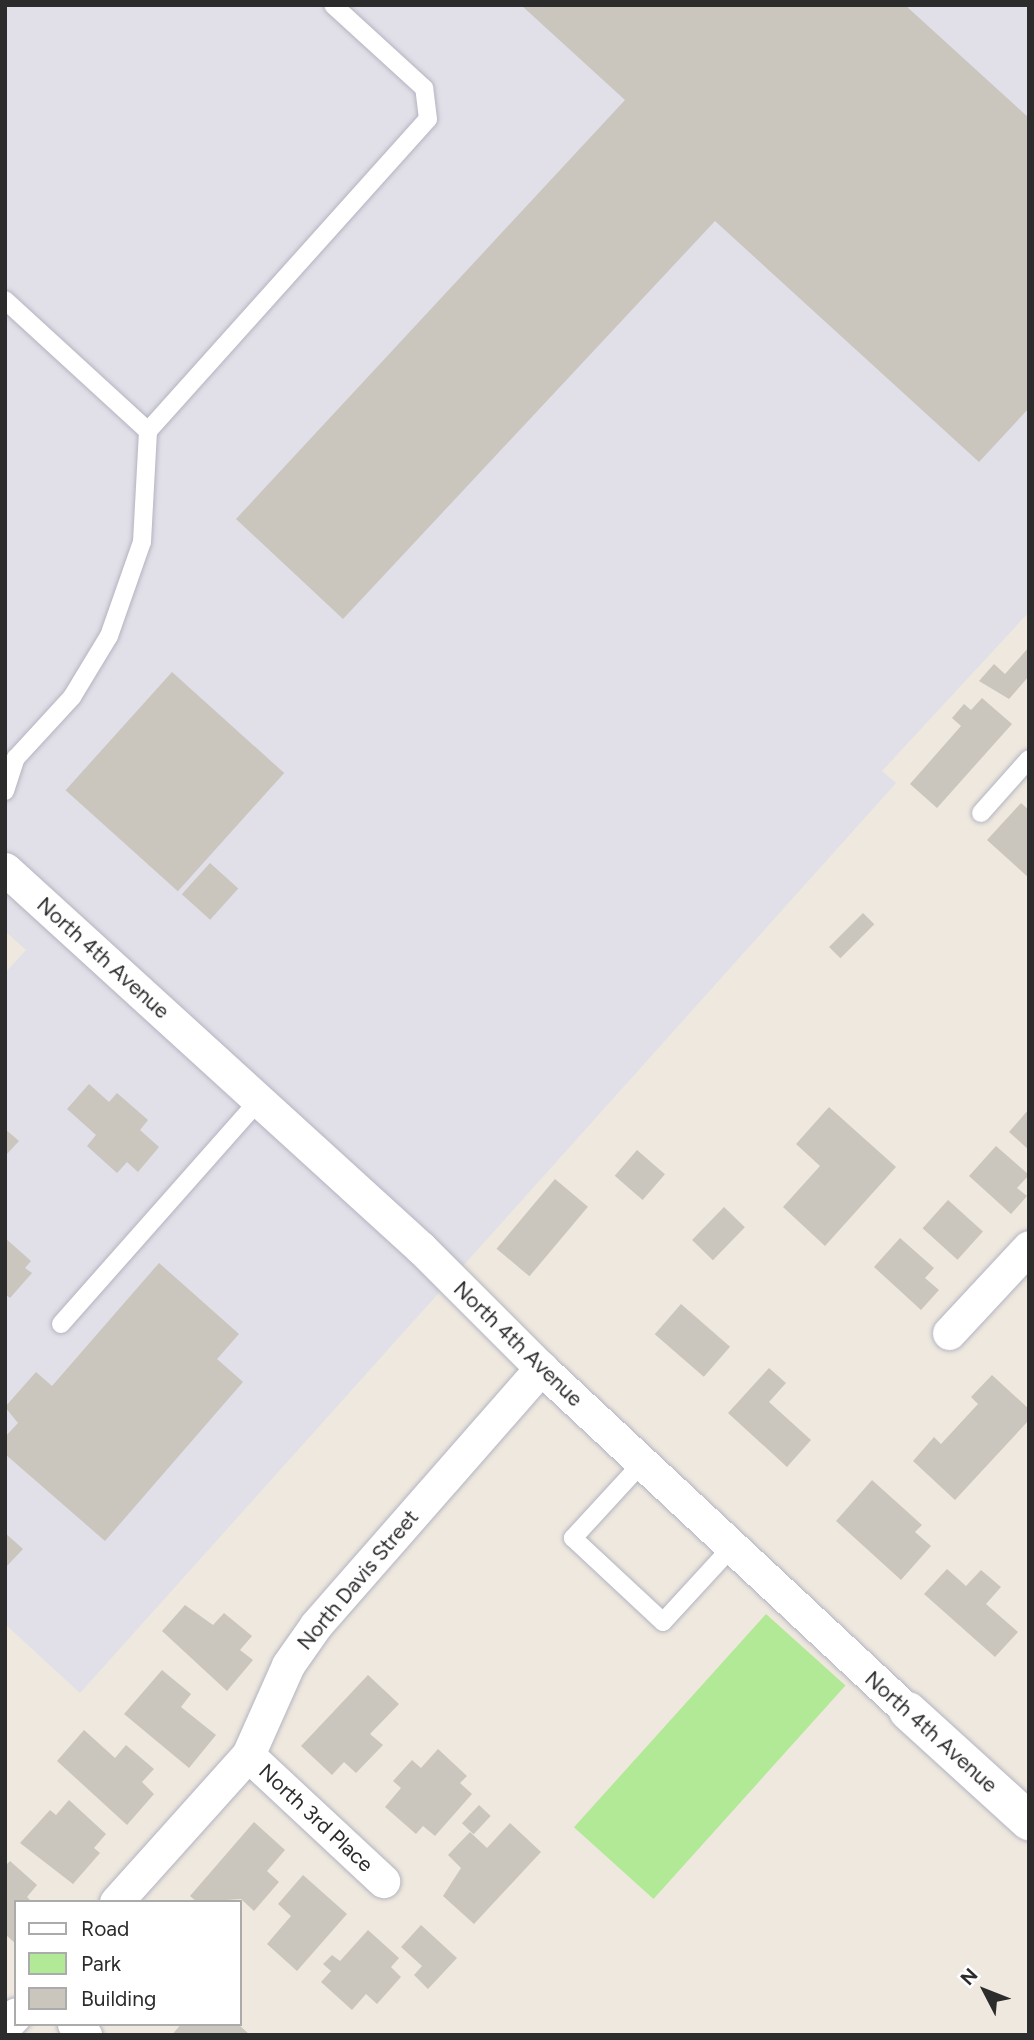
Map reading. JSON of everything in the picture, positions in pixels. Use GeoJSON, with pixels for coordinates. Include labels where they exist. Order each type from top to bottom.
{"type":"FeatureCollection","features":[{"type":"Feature","properties":{"kind":"street","name":"North 4th Avenue"},"geometry":{"type":"LineString","coordinates":[[5,869],[421,1248],[541,1368],[908,1712],[1029,1821]]}},
{"type":"Feature","properties":{"kind":"street"},"geometry":{"type":"LineString","coordinates":[[949,1333],[1029,1247]]}},
{"type":"Feature","properties":{"kind":"street","name":"North Davis Street"},"geometry":{"type":"LineString","coordinates":[[118,1900],[248,1755],[288,1665],[316,1625],[541,1368]]}},
{"type":"Feature","properties":{"kind":"street","name":"North 3rd Place"},"geometry":{"type":"LineString","coordinates":[[248,1755],[383,1881]]}},
{"type":"Feature","properties":{"kind":"lane"},"geometry":{"type":"LineString","coordinates":[[5,791],[16,758],[72,697],[109,635],[142,542],[148,431],[428,119],[425,88],[333,5]]}},
{"type":"Feature","properties":{"kind":"lane"},"geometry":{"type":"LineString","coordinates":[[5,300],[148,431]]}},
{"type":"Feature","properties":{"kind":"lane"},"geometry":{"type":"LineString","coordinates":[[981,813],[1029,759]]}},
{"type":"Feature","properties":{"kind":"lane"},"geometry":{"type":"LineString","coordinates":[[61,1324],[259,1100]]}},
{"type":"Feature","properties":{"kind":"lane"},"geometry":{"type":"LineString","coordinates":[[642,1463],[573,1538],[663,1622],[732,1547]]}},
{"type":"Feature","properties":{"kind":"shaded area"},"geometry":{"type":"Polygon","coordinates":[[[5,5],[1029,5],[1029,612],[882,771],[896,783],[80,1693],[5,1624],[5,973],[26,950],[5,931],[5,5]]]}},
{"type":"Feature","properties":{"kind":"green space"},"geometry":{"type":"Polygon","coordinates":[[[766,1614],[846,1686],[653,1899],[574,1827],[766,1614]]]}},
{"type":"Feature","properties":{"kind":"building"},"geometry":{"type":"Polygon","coordinates":[[[521,5],[905,5],[1029,118],[1029,408],[979,462],[715,221],[343,619],[236,519],[625,100],[521,5]]]}},
{"type":"Feature","properties":{"kind":"building"},"geometry":{"type":"Polygon","coordinates":[[[1029,647],[1029,676],[1009,699],[979,681],[994,664],[1005,674],[1029,647]]]}},
{"type":"Feature","properties":{"kind":"building"},"geometry":{"type":"Polygon","coordinates":[[[172,672],[284,773],[178,891],[66,790],[172,672]]]}},
{"type":"Feature","properties":{"kind":"building"},"geometry":{"type":"Polygon","coordinates":[[[982,698],[1012,724],[937,808],[910,784],[961,726],[952,718],[964,704],[971,710],[982,698]]]}},
{"type":"Feature","properties":{"kind":"building"},"geometry":{"type":"Polygon","coordinates":[[[1021,803],[1029,810],[1029,878],[987,840],[1021,803]]]}},
{"type":"Feature","properties":{"kind":"building"},"geometry":{"type":"Polygon","coordinates":[[[210,863],[238,888],[210,920],[182,894],[210,863]]]}},
{"type":"Feature","properties":{"kind":"building"},"geometry":{"type":"Polygon","coordinates":[[[863,913],[874,924],[840,958],[829,947],[863,913]]]}},
{"type":"Feature","properties":{"kind":"building"},"geometry":{"type":"Polygon","coordinates":[[[89,1084],[109,1102],[117,1093],[148,1120],[140,1130],[159,1147],[138,1172],[127,1162],[117,1173],[87,1146],[96,1135],[67,1109],[89,1084]]]}},
{"type":"Feature","properties":{"kind":"building"},"geometry":{"type":"Polygon","coordinates":[[[829,1107],[896,1167],[825,1246],[783,1207],[820,1166],[796,1144],[829,1107]]]}},
{"type":"Feature","properties":{"kind":"building"},"geometry":{"type":"Polygon","coordinates":[[[1029,1109],[1029,1150],[1009,1132],[1029,1109]]]}},
{"type":"Feature","properties":{"kind":"building"},"geometry":{"type":"Polygon","coordinates":[[[5,1129],[19,1141],[5,1156],[5,1129]]]}},
{"type":"Feature","properties":{"kind":"building"},"geometry":{"type":"Polygon","coordinates":[[[996,1146],[1029,1175],[1017,1188],[1027,1196],[1011,1214],[969,1176],[996,1146]]]}},
{"type":"Feature","properties":{"kind":"building"},"geometry":{"type":"Polygon","coordinates":[[[637,1150],[665,1174],[643,1200],[615,1176],[637,1150]]]}},
{"type":"Feature","properties":{"kind":"building"},"geometry":{"type":"Polygon","coordinates":[[[555,1179],[588,1207],[529,1276],[497,1249],[555,1179]]]}},
{"type":"Feature","properties":{"kind":"building"},"geometry":{"type":"Polygon","coordinates":[[[948,1200],[983,1231],[958,1260],[923,1228],[948,1200]]]}},
{"type":"Feature","properties":{"kind":"building"},"geometry":{"type":"Polygon","coordinates":[[[724,1207],[745,1227],[713,1260],[692,1240],[724,1207]]]}},
{"type":"Feature","properties":{"kind":"building"},"geometry":{"type":"Polygon","coordinates":[[[5,1238],[31,1261],[25,1268],[32,1273],[10,1298],[5,1294],[5,1238]]]}},
{"type":"Feature","properties":{"kind":"building"},"geometry":{"type":"Polygon","coordinates":[[[900,1238],[934,1268],[925,1278],[939,1290],[921,1310],[874,1267],[900,1238]]]}},
{"type":"Feature","properties":{"kind":"building"},"geometry":{"type":"Polygon","coordinates":[[[159,1263],[239,1334],[217,1359],[243,1382],[105,1541],[5,1454],[5,1437],[18,1423],[5,1407],[36,1372],[52,1386],[159,1263]]]}},
{"type":"Feature","properties":{"kind":"building"},"geometry":{"type":"Polygon","coordinates":[[[681,1304],[730,1347],[704,1377],[655,1334],[681,1304]]]}},
{"type":"Feature","properties":{"kind":"building"},"geometry":{"type":"Polygon","coordinates":[[[769,1368],[786,1383],[769,1402],[811,1440],[787,1467],[728,1413],[769,1368]]]}},
{"type":"Feature","properties":{"kind":"building"},"geometry":{"type":"Polygon","coordinates":[[[992,1375],[1029,1409],[1029,1420],[955,1500],[913,1461],[934,1437],[941,1444],[978,1404],[971,1397],[992,1375]]]}},
{"type":"Feature","properties":{"kind":"building"},"geometry":{"type":"Polygon","coordinates":[[[872,1480],[922,1525],[915,1532],[931,1546],[901,1580],[836,1521],[872,1480]]]}},
{"type":"Feature","properties":{"kind":"building"},"geometry":{"type":"Polygon","coordinates":[[[5,1533],[23,1549],[5,1568],[5,1533]]]}},
{"type":"Feature","properties":{"kind":"building"},"geometry":{"type":"Polygon","coordinates":[[[947,1569],[966,1586],[981,1570],[1001,1587],[986,1604],[1018,1632],[995,1657],[924,1594],[947,1569]]]}},
{"type":"Feature","properties":{"kind":"building"},"geometry":{"type":"Polygon","coordinates":[[[185,1605],[213,1625],[224,1613],[252,1636],[240,1650],[253,1660],[227,1691],[162,1631],[185,1605]]]}},
{"type":"Feature","properties":{"kind":"building"},"geometry":{"type":"Polygon","coordinates":[[[162,1670],[191,1694],[181,1707],[216,1735],[189,1768],[124,1714],[162,1670]]]}},
{"type":"Feature","properties":{"kind":"building"},"geometry":{"type":"Polygon","coordinates":[[[368,1675],[399,1704],[370,1734],[383,1745],[356,1773],[344,1762],[332,1775],[301,1746],[368,1675]]]}},
{"type":"Feature","properties":{"kind":"building"},"geometry":{"type":"Polygon","coordinates":[[[84,1730],[115,1758],[126,1745],[154,1769],[142,1782],[154,1794],[127,1825],[57,1761],[84,1730]]]}},
{"type":"Feature","properties":{"kind":"building"},"geometry":{"type":"Polygon","coordinates":[[[438,1749],[467,1776],[460,1783],[472,1794],[435,1836],[423,1826],[416,1834],[385,1807],[401,1788],[393,1781],[412,1760],[421,1768],[438,1749]]]}},
{"type":"Feature","properties":{"kind":"building"},"geometry":{"type":"Polygon","coordinates":[[[69,1800],[106,1834],[94,1848],[100,1853],[73,1884],[20,1843],[50,1810],[56,1815],[69,1800]]]}},
{"type":"Feature","properties":{"kind":"building"},"geometry":{"type":"Polygon","coordinates":[[[479,1805],[491,1816],[474,1834],[462,1823],[479,1805]]]}},
{"type":"Feature","properties":{"kind":"building"},"geometry":{"type":"Polygon","coordinates":[[[254,1822],[285,1850],[267,1871],[279,1882],[254,1911],[241,1899],[195,1900],[190,1896],[254,1822]]]}},
{"type":"Feature","properties":{"kind":"building"},"geometry":{"type":"Polygon","coordinates":[[[510,1823],[541,1852],[474,1924],[443,1896],[461,1868],[448,1855],[470,1832],[487,1848],[510,1823]]]}},
{"type":"Feature","properties":{"kind":"building"},"geometry":{"type":"Polygon","coordinates":[[[10,1861],[37,1885],[27,1897],[30,1900],[14,1900],[14,1942],[5,1934],[5,1866],[10,1861]]]}},
{"type":"Feature","properties":{"kind":"building"},"geometry":{"type":"Polygon","coordinates":[[[303,1875],[347,1914],[297,1971],[267,1944],[291,1916],[278,1904],[303,1875]]]}},
{"type":"Feature","properties":{"kind":"building"},"geometry":{"type":"Polygon","coordinates":[[[421,1925],[457,1958],[428,1989],[414,1975],[422,1966],[401,1947],[421,1925]]]}},
{"type":"Feature","properties":{"kind":"building"},"geometry":{"type":"Polygon","coordinates":[[[368,1930],[399,1958],[391,1967],[401,1977],[377,2004],[366,1994],[352,2010],[321,1982],[331,1971],[323,1964],[332,1955],[340,1961],[368,1930]]]}},
{"type":"Feature","properties":{"kind":"building"},"geometry":{"type":"Polygon","coordinates":[[[179,2026],[240,2026],[250,2035],[172,2035],[179,2026]]]}}]}
